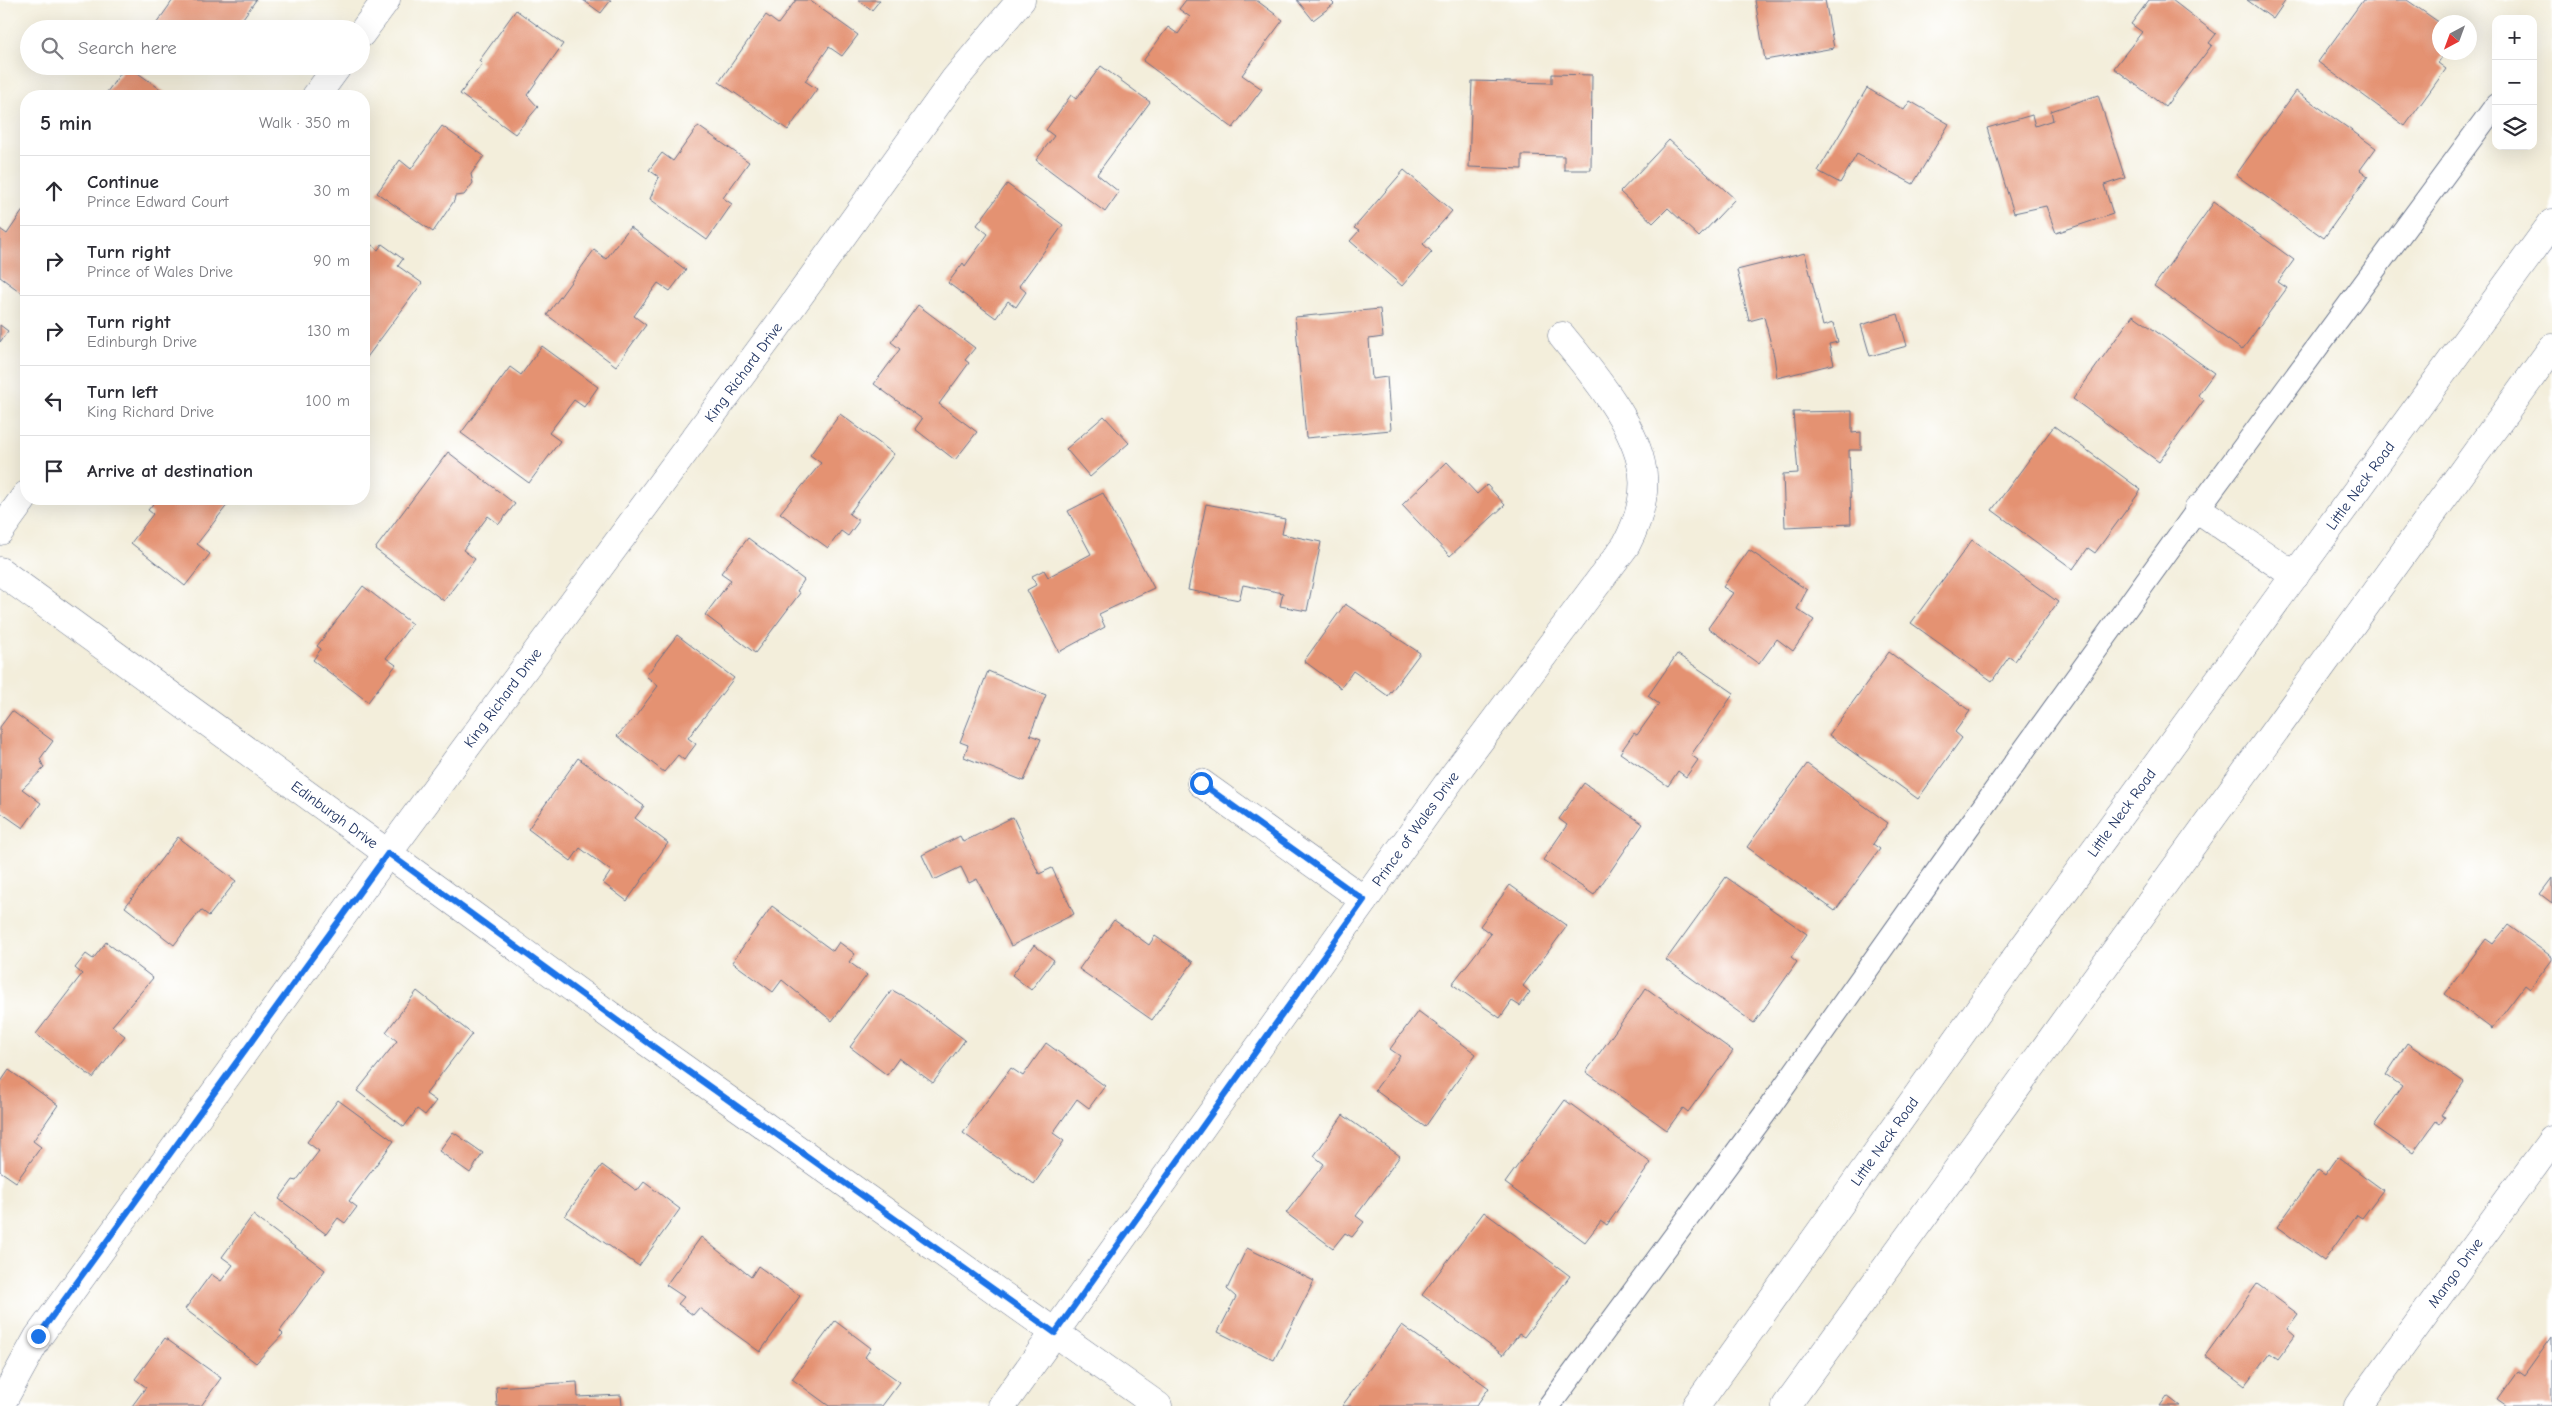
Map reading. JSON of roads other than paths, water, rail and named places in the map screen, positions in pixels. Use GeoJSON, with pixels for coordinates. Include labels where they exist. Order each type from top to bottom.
{"type":"FeatureCollection","features":[{"type":"Feature","properties":{"kind":"street"},"geometry":{"type":"LineString","coordinates":[[370,22],[386,0]]}},
{"type":"Feature","properties":{"kind":"street","name":"King Richard Drive"},"geometry":{"type":"LineString","coordinates":[[0,1406],[38,1336],[388,853],[768,339],[956,79],[1021,0]]}},
{"type":"Feature","properties":{"kind":"street"},"geometry":{"type":"LineString","coordinates":[[320,90],[331,75]]}},
{"type":"Feature","properties":{"kind":"street","name":"Little Neck Road"},"geometry":{"type":"LineString","coordinates":[[1696,1406],[2004,974],[2552,224]]}},
{"type":"Feature","properties":{"kind":"street","name":"Prince of Wales Drive"},"geometry":{"type":"LineString","coordinates":[[1002,1406],[1364,900],[1626,544],[1636,527],[1643,496],[1642,464],[1627,429],[1601,385],[1562,336]]}},
{"type":"Feature","properties":{"kind":"street"},"geometry":{"type":"LineString","coordinates":[[1786,1406],[2552,348]]}},
{"type":"Feature","properties":{"kind":"street"},"geometry":{"type":"LineString","coordinates":[[0,531],[20,503]]}},
{"type":"Feature","properties":{"kind":"street"},"geometry":{"type":"LineString","coordinates":[[2198,509],[2295,576]]}},
{"type":"Feature","properties":{"kind":"street","name":"Edinburgh Drive"},"geometry":{"type":"LineString","coordinates":[[0,571],[641,1038],[1158,1406]]}},
{"type":"Feature","properties":{"kind":"street"},"geometry":{"type":"LineString","coordinates":[[1201,783],[1364,900]]}},
{"type":"Feature","properties":{"kind":"street","name":"Mango Drive"},"geometry":{"type":"LineString","coordinates":[[2358,1406],[2552,1140]]}},
{"type":"Feature","properties":{"kind":"lane"},"geometry":{"type":"LineString","coordinates":[[1549,1406],[1764,1115],[1967,828],[2198,509],[2492,110]]}}]}
